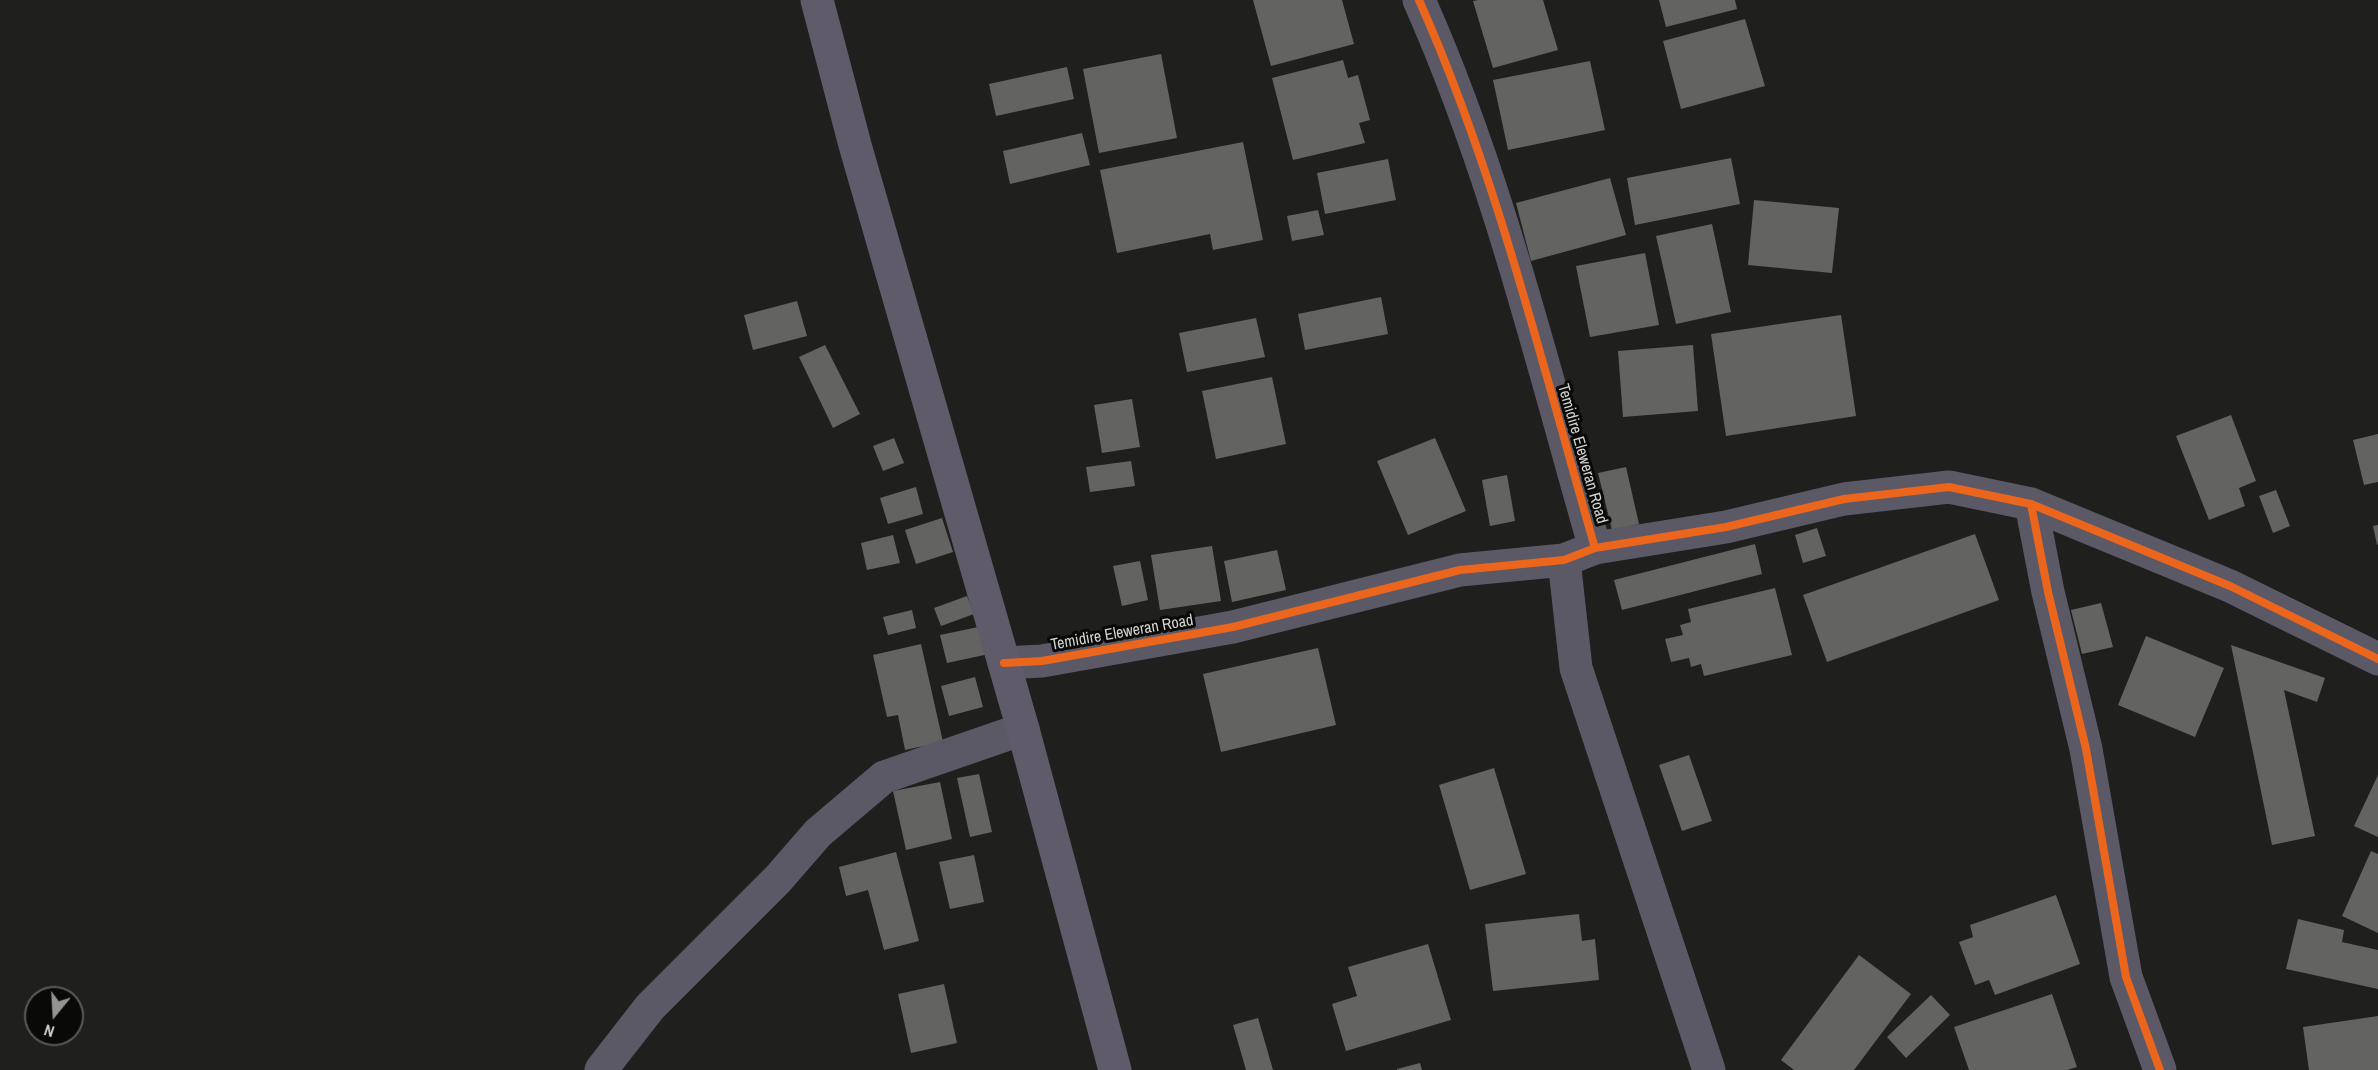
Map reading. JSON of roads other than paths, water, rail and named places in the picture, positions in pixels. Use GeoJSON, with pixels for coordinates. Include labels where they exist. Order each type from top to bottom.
{"type":"FeatureCollection","features":[{"type":"Feature","properties":{"kind":"main road"},"geometry":{"type":"LineString","coordinates":[[817,0],[855,145],[1023,729],[1115,1070]]}},
{"type":"Feature","properties":{"kind":"street","name":"Temidire Eleweran Road"},"geometry":{"type":"LineString","coordinates":[[1004,663],[1042,661],[1233,627],[1460,570],[1564,560],[1595,548],[1508,245],[1466,116],[1419,0]]}},
{"type":"Feature","properties":{"kind":"street"},"geometry":{"type":"LineString","coordinates":[[1595,548],[1726,527],[1844,500],[1949,487],[2031,504],[2230,585],[2378,659]]}},
{"type":"Feature","properties":{"kind":"street"},"geometry":{"type":"LineString","coordinates":[[2031,504],[2048,592],[2086,748],[2126,976],[2160,1070]]}},
{"type":"Feature","properties":{"kind":"street"},"geometry":{"type":"LineString","coordinates":[[1564,560],[1576,668],[1709,1070]]}},
{"type":"Feature","properties":{"kind":"street"},"geometry":{"type":"LineString","coordinates":[[601,1070],[650,1007],[778,879],[818,833],[884,777],[997,736],[1023,729]]}}]}
